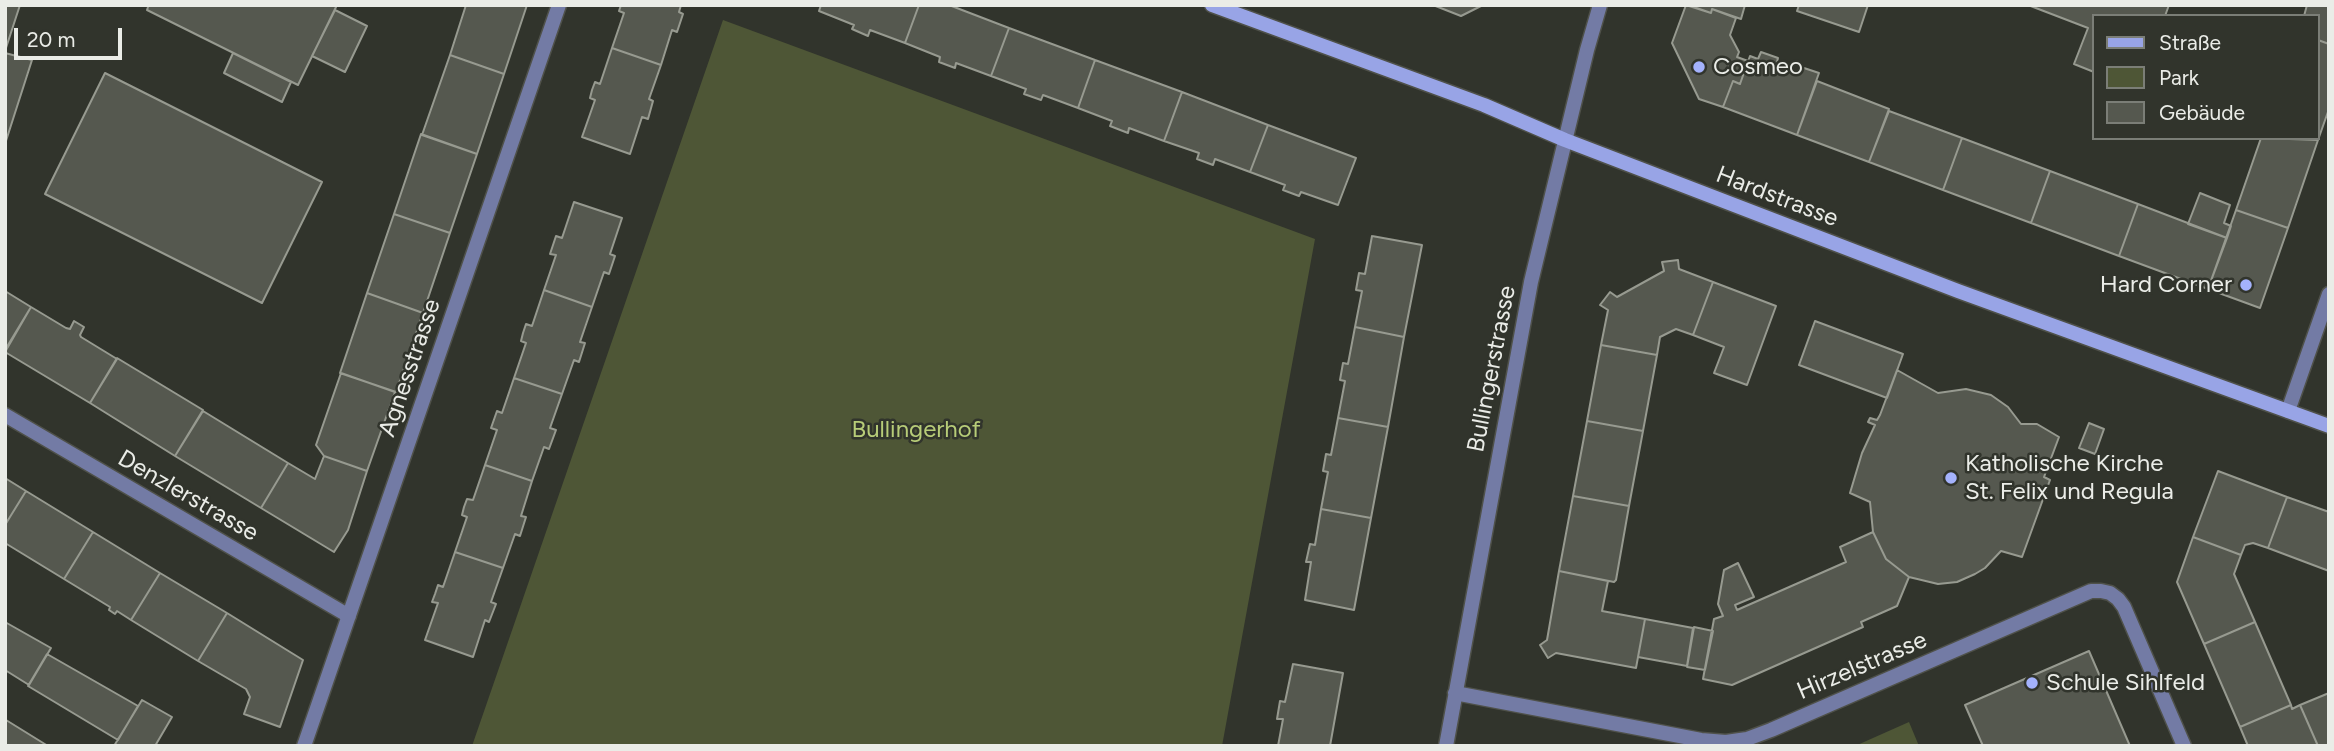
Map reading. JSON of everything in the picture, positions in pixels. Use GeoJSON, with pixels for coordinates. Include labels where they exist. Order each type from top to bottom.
{"type":"FeatureCollection","features":[{"type":"Feature","properties":{"kind":"main road","name":"Hardstrasse"},"geometry":{"type":"LineString","coordinates":[[1212,5],[1484,105],[1565,140],[1958,291],[2329,426]]}},
{"type":"Feature","properties":{"kind":"street","name":"Agnesstrasse"},"geometry":{"type":"LineString","coordinates":[[304,746],[559,5]]}},
{"type":"Feature","properties":{"kind":"street","name":"Bullingerstrasse"},"geometry":{"type":"LineString","coordinates":[[1446,746],[1531,282],[1600,5]]}},
{"type":"Feature","properties":{"kind":"street"},"geometry":{"type":"LineString","coordinates":[[2288,411],[2329,294]]}},
{"type":"Feature","properties":{"kind":"street","name":"Denzlerstrasse"},"geometry":{"type":"LineString","coordinates":[[5,415],[349,616]]}},
{"type":"Feature","properties":{"kind":"street","name":"Hirzelstrasse"},"geometry":{"type":"LineString","coordinates":[[1455,693],[1701,740],[1726,742],[1771,730],[2091,592],[2101,591],[2118,599],[2124,607],[2184,746]]}},
{"type":"Feature","properties":{"kind":"green space","name":"Bullingerhof"},"geometry":{"type":"Polygon","coordinates":[[[723,20],[1315,239],[1222,746],[472,746],[723,20]]]}},
{"type":"Feature","properties":{"kind":"green space"},"geometry":{"type":"Polygon","coordinates":[[[1909,722],[1919,746],[1855,746],[1909,722]]]}},
{"type":"Feature","properties":{"kind":"building"},"geometry":{"type":"Polygon","coordinates":[[[5,5],[20,5],[5,51],[5,5]]]}},
{"type":"Feature","properties":{"kind":"building"},"geometry":{"type":"Polygon","coordinates":[[[146,5],[337,5],[298,85],[147,10],[146,5]]]}},
{"type":"Feature","properties":{"kind":"building"},"geometry":{"type":"Polygon","coordinates":[[[466,5],[527,5],[504,74],[450,55],[466,5]]]}},
{"type":"Feature","properties":{"kind":"building"},"geometry":{"type":"Polygon","coordinates":[[[621,5],[681,5],[679,12],[683,14],[677,32],[672,30],[661,65],[612,48],[624,13],[619,11],[621,5]]]}},
{"type":"Feature","properties":{"kind":"building"},"geometry":{"type":"Polygon","coordinates":[[[821,5],[919,5],[905,43],[870,30],[868,36],[852,29],[854,25],[819,11],[821,5]]]}},
{"type":"Feature","properties":{"kind":"building"},"geometry":{"type":"Polygon","coordinates":[[[919,5],[949,5],[1009,28],[991,76],[956,63],[955,68],[939,62],[940,57],[905,43],[919,5]]]}},
{"type":"Feature","properties":{"kind":"building"},"geometry":{"type":"Polygon","coordinates":[[[1433,5],[1483,5],[1461,16],[1433,5]]]}},
{"type":"Feature","properties":{"kind":"building"},"geometry":{"type":"Polygon","coordinates":[[[1686,5],[1711,13],[1712,9],[1736,18],[1730,35],[1739,52],[1737,57],[1748,61],[1740,84],[1733,81],[1723,107],[1699,99],[1672,43],[1686,5]]]}},
{"type":"Feature","properties":{"kind":"building"},"geometry":{"type":"Polygon","coordinates":[[[1688,5],[1745,5],[1741,19],[1712,9],[1711,13],[1688,5]]]}},
{"type":"Feature","properties":{"kind":"building"},"geometry":{"type":"Polygon","coordinates":[[[1799,5],[1868,5],[1859,32],[1797,11],[1799,5]]]}},
{"type":"Feature","properties":{"kind":"building"},"geometry":{"type":"Polygon","coordinates":[[[2028,5],[2169,5],[2166,14],[2092,14],[2092,71],[2074,64],[2088,28],[2028,5]]]}},
{"type":"Feature","properties":{"kind":"building"},"geometry":{"type":"Polygon","coordinates":[[[2307,5],[2329,5],[2329,44],[2320,41],[2320,14],[2305,14],[2307,5]]]}},
{"type":"Feature","properties":{"kind":"building"},"geometry":{"type":"Polygon","coordinates":[[[335,10],[367,26],[345,72],[312,56],[335,10]]]}},
{"type":"Feature","properties":{"kind":"building"},"geometry":{"type":"Polygon","coordinates":[[[1009,28],[1095,60],[1078,108],[1043,95],[1041,100],[1024,94],[1026,89],[991,76],[1009,28]]]}},
{"type":"Feature","properties":{"kind":"building"},"geometry":{"type":"Polygon","coordinates":[[[2320,41],[2329,44],[2329,109],[2320,134],[2320,41]]]}},
{"type":"Feature","properties":{"kind":"building"},"geometry":{"type":"Polygon","coordinates":[[[612,48],[661,65],[649,99],[653,101],[648,119],[642,117],[630,154],[582,137],[595,100],[590,98],[592,90],[595,82],[600,84],[612,48]]]}},
{"type":"Feature","properties":{"kind":"building"},"geometry":{"type":"Polygon","coordinates":[[[1761,52],[1778,58],[1776,66],[1798,74],[1801,67],[1819,73],[1797,135],[1723,107],[1733,81],[1740,84],[1750,56],[1758,59],[1761,52]]]}},
{"type":"Feature","properties":{"kind":"building"},"geometry":{"type":"Polygon","coordinates":[[[5,53],[32,60],[5,144],[5,53]]]}},
{"type":"Feature","properties":{"kind":"building"},"geometry":{"type":"Polygon","coordinates":[[[233,53],[291,82],[282,102],[224,73],[233,53]]]}},
{"type":"Feature","properties":{"kind":"building"},"geometry":{"type":"Polygon","coordinates":[[[450,55],[504,74],[477,154],[422,135],[450,55]]]}},
{"type":"Feature","properties":{"kind":"building"},"geometry":{"type":"Polygon","coordinates":[[[1095,60],[1182,92],[1164,141],[1129,128],[1128,133],[1110,126],[1112,121],[1078,108],[1095,60]]]}},
{"type":"Feature","properties":{"kind":"building"},"geometry":{"type":"Polygon","coordinates":[[[105,73],[322,182],[262,303],[45,194],[105,73]]]}},
{"type":"Feature","properties":{"kind":"building"},"geometry":{"type":"Polygon","coordinates":[[[1817,81],[1889,109],[1869,162],[1797,135],[1817,81]]]}},
{"type":"Feature","properties":{"kind":"building"},"geometry":{"type":"Polygon","coordinates":[[[1182,92],[1268,125],[1250,172],[1215,159],[1213,165],[1197,159],[1199,153],[1164,141],[1182,92]]]}},
{"type":"Feature","properties":{"kind":"building"},"geometry":{"type":"Polygon","coordinates":[[[1889,111],[1962,138],[1943,190],[1869,162],[1889,111]]]}},
{"type":"Feature","properties":{"kind":"building"},"geometry":{"type":"Polygon","coordinates":[[[1268,125],[1356,158],[1338,205],[1301,192],[1299,196],[1283,190],[1285,185],[1250,172],[1268,125]]]}},
{"type":"Feature","properties":{"kind":"building"},"geometry":{"type":"Polygon","coordinates":[[[421,134],[477,154],[450,233],[394,214],[421,134]]]}},
{"type":"Feature","properties":{"kind":"building"},"geometry":{"type":"Polygon","coordinates":[[[1962,138],[2050,171],[2031,223],[1943,190],[1962,138]]]}},
{"type":"Feature","properties":{"kind":"building"},"geometry":{"type":"Polygon","coordinates":[[[2260,140],[2318,140],[2288,228],[2236,210],[2260,140]]]}},
{"type":"Feature","properties":{"kind":"building"},"geometry":{"type":"Polygon","coordinates":[[[2050,171],[2138,204],[2119,256],[2031,223],[2050,171]]]}},
{"type":"Feature","properties":{"kind":"building"},"geometry":{"type":"Polygon","coordinates":[[[2200,193],[2230,205],[2224,223],[2231,226],[2227,238],[2188,224],[2200,193]]]}},
{"type":"Feature","properties":{"kind":"building"},"geometry":{"type":"Polygon","coordinates":[[[574,202],[622,218],[610,254],[615,256],[609,274],[604,272],[592,307],[544,290],[556,255],[550,254],[556,236],[562,238],[574,202]]]}},
{"type":"Feature","properties":{"kind":"building"},"geometry":{"type":"Polygon","coordinates":[[[2138,204],[2227,238],[2208,289],[2119,256],[2138,204]]]}},
{"type":"Feature","properties":{"kind":"building"},"geometry":{"type":"Polygon","coordinates":[[[2236,210],[2288,228],[2260,308],[2208,289],[2236,210]]]}},
{"type":"Feature","properties":{"kind":"building"},"geometry":{"type":"Polygon","coordinates":[[[394,214],[450,233],[423,313],[367,293],[394,214]]]}},
{"type":"Feature","properties":{"kind":"building"},"geometry":{"type":"Polygon","coordinates":[[[1372,236],[1422,245],[1404,337],[1355,327],[1362,291],[1356,290],[1359,273],[1365,274],[1372,236]]]}},
{"type":"Feature","properties":{"kind":"building"},"geometry":{"type":"Polygon","coordinates":[[[1678,260],[1679,269],[1713,282],[1693,335],[1676,329],[1660,337],[1657,355],[1601,345],[1608,310],[1600,305],[1610,292],[1617,297],[1664,271],[1662,262],[1678,260]]]}},
{"type":"Feature","properties":{"kind":"building"},"geometry":{"type":"Polygon","coordinates":[[[1713,282],[1776,306],[1747,385],[1714,373],[1724,347],[1693,335],[1713,282]]]}},
{"type":"Feature","properties":{"kind":"building"},"geometry":{"type":"Polygon","coordinates":[[[544,290],[592,307],[580,342],[585,343],[579,362],[574,360],[562,394],[514,378],[526,343],[521,341],[526,324],[532,326],[544,290]]]}},
{"type":"Feature","properties":{"kind":"building"},"geometry":{"type":"Polygon","coordinates":[[[5,291],[31,307],[5,350],[5,291]]]}},
{"type":"Feature","properties":{"kind":"building"},"geometry":{"type":"Polygon","coordinates":[[[367,293],[423,313],[396,392],[340,373],[367,293]]]}},
{"type":"Feature","properties":{"kind":"building"},"geometry":{"type":"Polygon","coordinates":[[[31,307],[66,328],[70,329],[74,321],[84,327],[81,337],[117,359],[90,403],[5,352],[31,307]]]}},
{"type":"Feature","properties":{"kind":"building"},"geometry":{"type":"Polygon","coordinates":[[[1815,321],[1903,354],[1887,398],[1799,365],[1815,321]]]}},
{"type":"Feature","properties":{"kind":"building"},"geometry":{"type":"Polygon","coordinates":[[[1355,327],[1404,337],[1388,427],[1338,418],[1345,381],[1340,380],[1343,363],[1348,364],[1355,327]]]}},
{"type":"Feature","properties":{"kind":"building"},"geometry":{"type":"Polygon","coordinates":[[[1601,345],[1657,355],[1643,431],[1587,421],[1601,345]]]}},
{"type":"Feature","properties":{"kind":"building"},"geometry":{"type":"Polygon","coordinates":[[[117,358],[203,410],[175,456],[90,403],[117,358]]]}},
{"type":"Feature","properties":{"kind":"building","name":"Katholische Kirche St. Felix und Regula"},"geometry":{"type":"Polygon","coordinates":[[[1897,370],[1938,393],[1966,389],[1991,395],[2008,407],[2021,424],[2037,424],[2059,437],[2044,477],[2050,480],[2022,557],[2001,551],[1985,568],[1975,574],[1957,582],[1938,584],[1909,577],[1886,559],[1873,532],[1870,502],[1850,493],[1862,453],[1875,425],[1868,422],[1870,418],[1877,420],[1880,415],[1897,370]]]}},
{"type":"Feature","properties":{"kind":"building"},"geometry":{"type":"Polygon","coordinates":[[[341,373],[395,392],[367,471],[324,456],[316,445],[341,373]]]}},
{"type":"Feature","properties":{"kind":"building"},"geometry":{"type":"Polygon","coordinates":[[[514,378],[562,394],[550,428],[556,430],[549,449],[544,447],[532,481],[485,465],[497,430],[491,428],[497,411],[502,413],[514,378]]]}},
{"type":"Feature","properties":{"kind":"building"},"geometry":{"type":"Polygon","coordinates":[[[203,411],[288,463],[261,508],[175,456],[203,411]]]}},
{"type":"Feature","properties":{"kind":"building"},"geometry":{"type":"Polygon","coordinates":[[[1338,418],[1388,427],[1371,518],[1321,509],[1328,472],[1323,471],[1326,454],[1331,455],[1338,418]]]}},
{"type":"Feature","properties":{"kind":"building"},"geometry":{"type":"Polygon","coordinates":[[[1587,421],[1643,431],[1629,506],[1573,496],[1587,421]]]}},
{"type":"Feature","properties":{"kind":"building"},"geometry":{"type":"Polygon","coordinates":[[[2089,423],[2104,429],[2095,454],[2079,448],[2089,423]]]}},
{"type":"Feature","properties":{"kind":"building"},"geometry":{"type":"Polygon","coordinates":[[[324,456],[367,471],[348,530],[334,552],[261,508],[288,463],[315,479],[324,456]]]}},
{"type":"Feature","properties":{"kind":"building"},"geometry":{"type":"Polygon","coordinates":[[[485,465],[532,481],[521,516],[526,517],[520,536],[515,534],[503,568],[455,552],[467,517],[462,515],[464,507],[467,499],[473,500],[485,465]]]}},
{"type":"Feature","properties":{"kind":"building"},"geometry":{"type":"Polygon","coordinates":[[[2218,471],[2287,497],[2268,548],[2253,543],[2245,545],[2241,555],[2193,537],[2218,471]]]}},
{"type":"Feature","properties":{"kind":"building"},"geometry":{"type":"Polygon","coordinates":[[[5,478],[26,491],[5,525],[5,478]]]}},
{"type":"Feature","properties":{"kind":"building"},"geometry":{"type":"Polygon","coordinates":[[[26,491],[93,532],[64,579],[5,543],[5,525],[26,491]]]}},
{"type":"Feature","properties":{"kind":"building"},"geometry":{"type":"Polygon","coordinates":[[[1573,496],[1629,506],[1614,582],[1559,571],[1573,496]]]}},
{"type":"Feature","properties":{"kind":"building"},"geometry":{"type":"Polygon","coordinates":[[[2287,497],[2329,512],[2329,571],[2268,548],[2287,497]]]}},
{"type":"Feature","properties":{"kind":"building"},"geometry":{"type":"Polygon","coordinates":[[[1321,509],[1371,518],[1354,610],[1305,600],[1311,562],[1306,562],[1310,544],[1315,545],[1321,509]]]}},
{"type":"Feature","properties":{"kind":"building"},"geometry":{"type":"Polygon","coordinates":[[[93,532],[160,573],[131,620],[117,611],[115,614],[109,610],[110,607],[64,579],[93,532]]]}},
{"type":"Feature","properties":{"kind":"building"},"geometry":{"type":"Polygon","coordinates":[[[1873,532],[1886,559],[1909,577],[1897,606],[1861,622],[1863,627],[1732,685],[1703,679],[1714,619],[1723,616],[1718,604],[1724,570],[1738,563],[1754,597],[1735,605],[1737,610],[1846,562],[1840,547],[1873,532]]]}},
{"type":"Feature","properties":{"kind":"building"},"geometry":{"type":"Polygon","coordinates":[[[2193,537],[2241,555],[2234,574],[2255,622],[2204,644],[2177,582],[2193,537]]]}},
{"type":"Feature","properties":{"kind":"building"},"geometry":{"type":"Polygon","coordinates":[[[455,552],[503,568],[491,602],[496,604],[489,622],[485,620],[473,657],[425,640],[438,603],[432,602],[438,585],[443,587],[455,552]]]}},
{"type":"Feature","properties":{"kind":"building"},"geometry":{"type":"Polygon","coordinates":[[[1559,571],[1608,581],[1602,611],[1645,619],[1636,668],[1556,653],[1548,658],[1540,645],[1547,640],[1559,571]]]}},
{"type":"Feature","properties":{"kind":"building"},"geometry":{"type":"Polygon","coordinates":[[[160,573],[227,613],[198,661],[131,620],[160,573]]]}},
{"type":"Feature","properties":{"kind":"building"},"geometry":{"type":"Polygon","coordinates":[[[227,613],[303,660],[280,727],[244,714],[250,697],[246,689],[198,661],[227,613]]]}},
{"type":"Feature","properties":{"kind":"building"},"geometry":{"type":"Polygon","coordinates":[[[1645,619],[1693,628],[1687,666],[1638,657],[1645,619]]]}},
{"type":"Feature","properties":{"kind":"building"},"geometry":{"type":"Polygon","coordinates":[[[5,622],[51,648],[29,685],[5,670],[5,622]]]}},
{"type":"Feature","properties":{"kind":"building"},"geometry":{"type":"Polygon","coordinates":[[[2255,622],[2291,705],[2240,727],[2204,644],[2255,622]]]}},
{"type":"Feature","properties":{"kind":"building"},"geometry":{"type":"Polygon","coordinates":[[[1694,627],[1713,631],[1705,670],[1687,667],[1694,627]]]}},
{"type":"Feature","properties":{"kind":"building"},"geometry":{"type":"Polygon","coordinates":[[[2089,651],[2130,746],[1983,746],[1965,705],[2089,651]]]}},
{"type":"Feature","properties":{"kind":"building"},"geometry":{"type":"Polygon","coordinates":[[[47,654],[138,706],[118,740],[28,686],[47,654]]]}},
{"type":"Feature","properties":{"kind":"building"},"geometry":{"type":"Polygon","coordinates":[[[1293,664],[1343,673],[1330,746],[1278,746],[1283,719],[1277,719],[1280,701],[1285,702],[1293,664]]]}},
{"type":"Feature","properties":{"kind":"building"},"geometry":{"type":"Polygon","coordinates":[[[2329,693],[2329,746],[2318,746],[2300,705],[2329,693]]]}},
{"type":"Feature","properties":{"kind":"building"},"geometry":{"type":"Polygon","coordinates":[[[142,700],[172,717],[155,746],[114,746],[142,700]]]}},
{"type":"Feature","properties":{"kind":"building"},"geometry":{"type":"Polygon","coordinates":[[[2291,705],[2292,709],[2300,705],[2318,746],[2248,746],[2240,727],[2291,705]]]}},
{"type":"Feature","properties":{"kind":"building"},"geometry":{"type":"Polygon","coordinates":[[[6,720],[48,746],[5,746],[6,720]]]}},
{"type":"Feature","properties":{"kind":"place","name":"Cosmeo"},"geometry":{"type":"Point","coordinates":[1699,67]}},
{"type":"Feature","properties":{"kind":"place","name":"Hard Corner"},"geometry":{"type":"Point","coordinates":[2246,285]}},
{"type":"Feature","properties":{"kind":"place","name":"Katholische Kirche St. Felix und Regula"},"geometry":{"type":"Point","coordinates":[1951,478]}},
{"type":"Feature","properties":{"kind":"place","name":"Schule Sihlfeld"},"geometry":{"type":"Point","coordinates":[2032,683]}}]}
